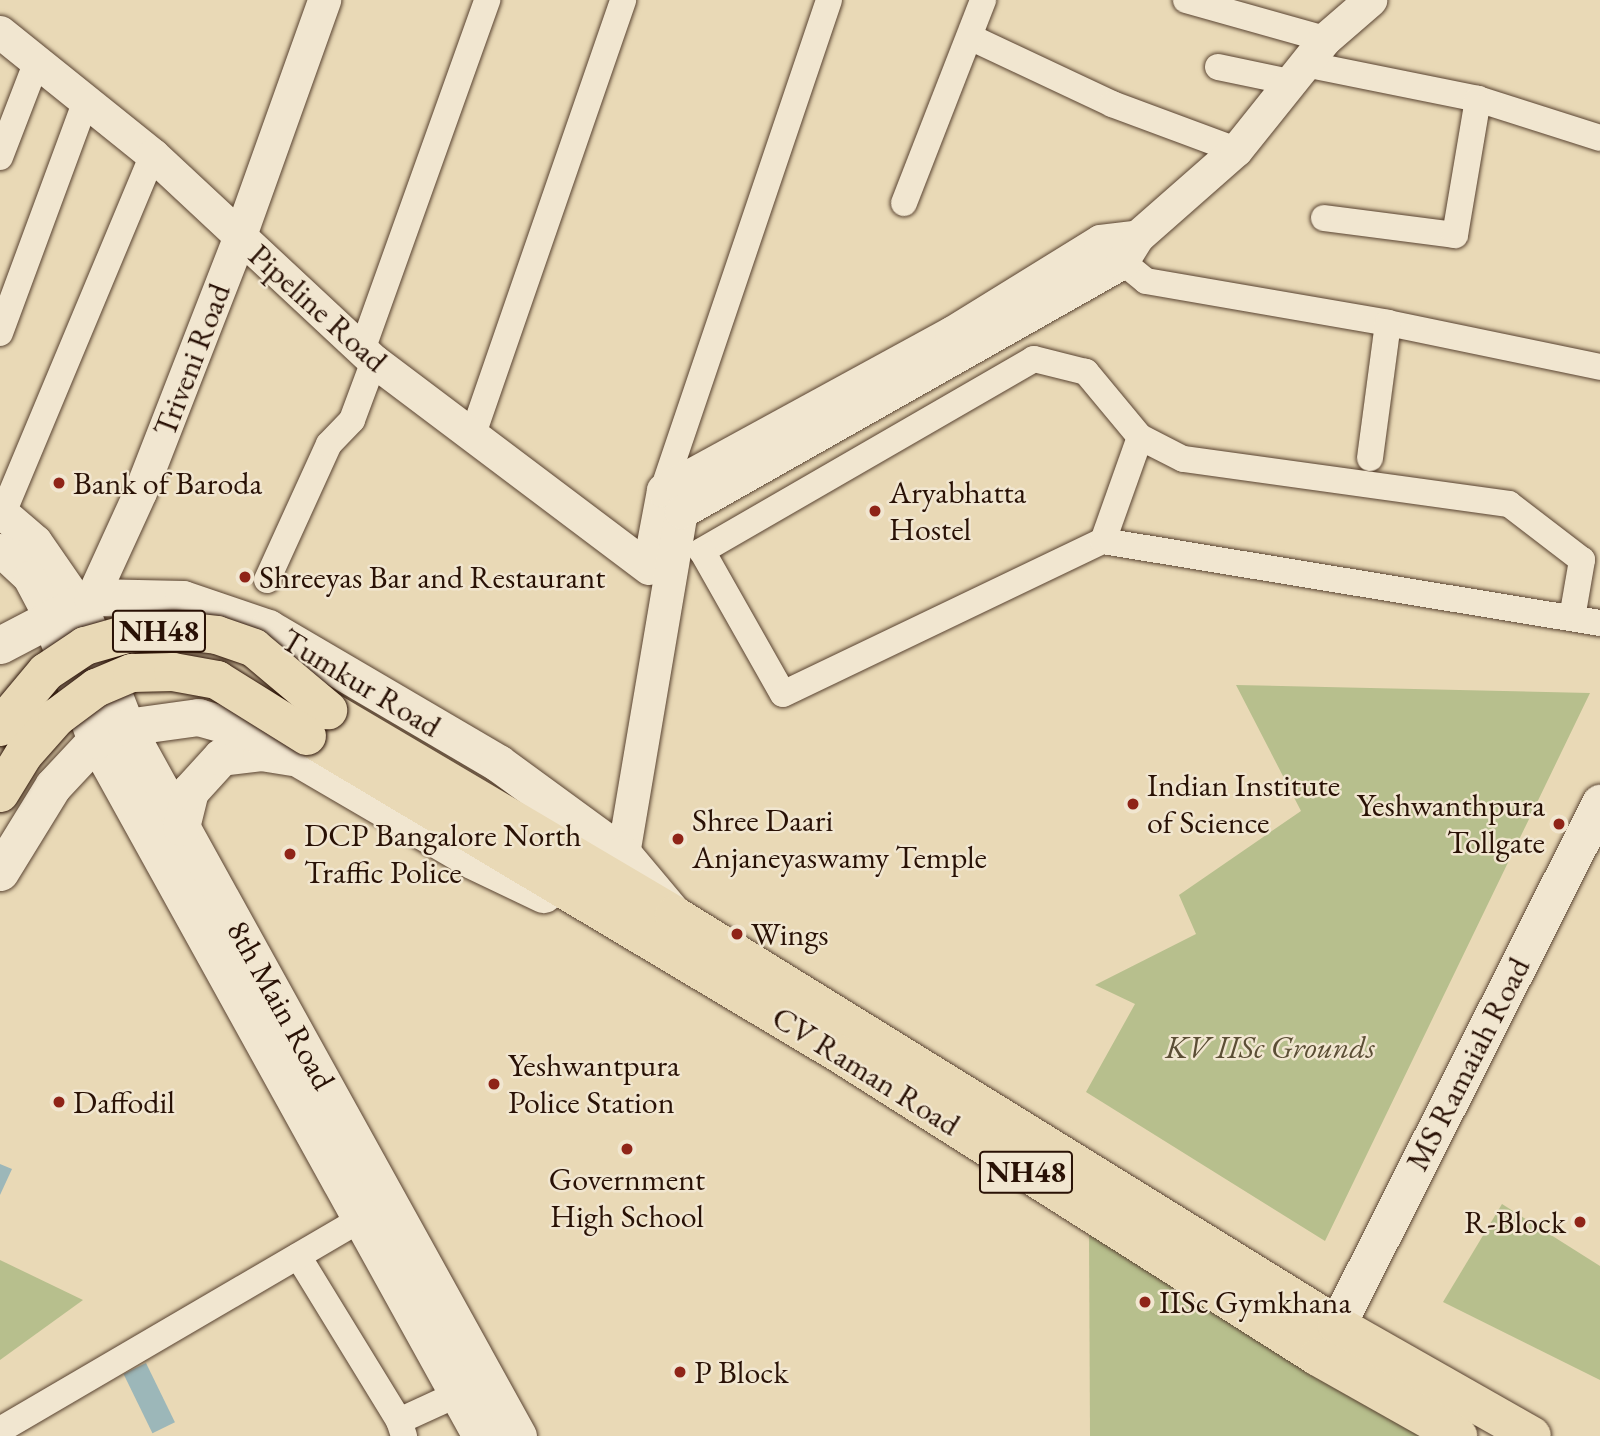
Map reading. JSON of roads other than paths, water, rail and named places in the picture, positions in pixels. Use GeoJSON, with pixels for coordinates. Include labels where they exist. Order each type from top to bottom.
{"type":"FeatureCollection","features":[{"type":"Feature","properties":{"kind":"highway","name":"NH48"},"geometry":{"type":"LineString","coordinates":[[0,727],[46,672],[85,646],[127,634],[174,630],[217,635],[254,648],[309,734]]}},
{"type":"Feature","properties":{"kind":"highway","name":"NH48"},"geometry":{"type":"LineString","coordinates":[[0,793],[24,754],[58,717],[96,688],[132,673],[173,672],[217,680],[309,734],[674,915]]}},
{"type":"Feature","properties":{"kind":"highway","name":"CV Raman Road"},"geometry":{"type":"LineString","coordinates":[[309,734],[596,904],[840,1054],[1318,1357],[1458,1436]]}},
{"type":"Feature","properties":{"kind":"highway","name":"CV Raman Road"},"geometry":{"type":"LineString","coordinates":[[674,915],[1337,1325],[1532,1436]]}},
{"type":"Feature","properties":{"kind":"main road","name":"Tumkur Road"},"geometry":{"type":"LineString","coordinates":[[73,605],[191,600],[268,628],[299,649],[498,763],[613,846],[674,915]]}},
{"type":"Feature","properties":{"kind":"main road"},"geometry":{"type":"LineString","coordinates":[[0,645],[73,605]]}},
{"type":"Feature","properties":{"kind":"main road","name":"8th Main Road"},"geometry":{"type":"LineString","coordinates":[[73,605],[111,734],[335,1136],[519,1436]]}},
{"type":"Feature","properties":{"kind":"main road"},"geometry":{"type":"LineString","coordinates":[[255,733],[299,649]]}},
{"type":"Feature","properties":{"kind":"main road"},"geometry":{"type":"LineString","coordinates":[[0,872],[53,786],[111,734],[198,717],[255,733],[309,734]]}},
{"type":"Feature","properties":{"kind":"main road","name":"8th Main Road"},"geometry":{"type":"LineString","coordinates":[[111,734],[181,827],[335,1136],[361,1219],[481,1436]]}},
{"type":"Feature","properties":{"kind":"main road"},"geometry":{"type":"LineString","coordinates":[[181,827],[190,791],[221,757],[261,752],[309,734]]}},
{"type":"Feature","properties":{"kind":"main road","name":"MS Ramaiah Road"},"geometry":{"type":"LineString","coordinates":[[1337,1325],[1600,803]]}},
{"type":"Feature","properties":{"kind":"street"},"geometry":{"type":"LineString","coordinates":[[267,580],[329,444],[352,420],[368,355],[487,0]]}},
{"type":"Feature","properties":{"kind":"street"},"geometry":{"type":"LineString","coordinates":[[473,434],[623,0]]}},
{"type":"Feature","properties":{"kind":"street"},"geometry":{"type":"LineString","coordinates":[[613,846],[649,568],[829,0]]}},
{"type":"Feature","properties":{"kind":"street"},"geometry":{"type":"LineString","coordinates":[[904,203],[972,38],[983,0]]}},
{"type":"Feature","properties":{"kind":"street"},"geometry":{"type":"LineString","coordinates":[[1186,0],[1307,62],[1478,99],[1600,138]]}},
{"type":"Feature","properties":{"kind":"street"},"geometry":{"type":"LineString","coordinates":[[613,846],[672,501],[951,332],[1120,247],[1236,150],[1307,62],[1370,0]]}},
{"type":"Feature","properties":{"kind":"street","name":"Triveni Road"},"geometry":{"type":"LineString","coordinates":[[73,605],[139,492],[239,238],[318,2]]}},
{"type":"Feature","properties":{"kind":"street","name":"Pipeline Road"},"geometry":{"type":"LineString","coordinates":[[0,32],[152,155],[368,355],[649,568]]}},
{"type":"Feature","properties":{"kind":"street"},"geometry":{"type":"LineString","coordinates":[[972,38],[1112,104],[1236,150]]}},
{"type":"Feature","properties":{"kind":"street"},"geometry":{"type":"LineString","coordinates":[[0,158],[37,61]]}},
{"type":"Feature","properties":{"kind":"street"},"geometry":{"type":"LineString","coordinates":[[1218,67],[1307,62]]}},
{"type":"Feature","properties":{"kind":"street"},"geometry":{"type":"LineString","coordinates":[[1324,218],[1455,235],[1478,99]]}},
{"type":"Feature","properties":{"kind":"street"},"geometry":{"type":"LineString","coordinates":[[0,333],[86,101]]}},
{"type":"Feature","properties":{"kind":"street"},"geometry":{"type":"LineString","coordinates":[[1,512],[152,155]]}},
{"type":"Feature","properties":{"kind":"street"},"geometry":{"type":"LineString","coordinates":[[1120,247],[1146,281],[1388,323],[1600,367]]}},
{"type":"Feature","properties":{"kind":"street"},"geometry":{"type":"LineString","coordinates":[[1370,458],[1388,323]]}},
{"type":"Feature","properties":{"kind":"street"},"geometry":{"type":"LineString","coordinates":[[1573,618],[1582,560],[1509,504],[1183,459],[1140,437],[1086,372],[1034,359],[702,551],[783,694],[1103,541],[1600,624]]}},
{"type":"Feature","properties":{"kind":"street"},"geometry":{"type":"LineString","coordinates":[[1103,541],[1140,437]]}},
{"type":"Feature","properties":{"kind":"street","name":"8th Main Road"},"geometry":{"type":"LineString","coordinates":[[1,512],[58,567],[73,605]]}},
{"type":"Feature","properties":{"kind":"street"},"geometry":{"type":"LineString","coordinates":[[0,550],[29,577],[73,605]]}},
{"type":"Feature","properties":{"kind":"street"},"geometry":{"type":"LineString","coordinates":[[0,1430],[361,1219]]}},
{"type":"Feature","properties":{"kind":"street"},"geometry":{"type":"LineString","coordinates":[[298,1256],[401,1428],[458,1394]]}},
{"type":"Feature","properties":{"kind":"water"},"geometry":{"type":"Polygon","coordinates":[[[0,1164],[12,1169],[0,1195],[0,1164]]]}},
{"type":"Feature","properties":{"kind":"water"},"geometry":{"type":"Polygon","coordinates":[[[146,1363],[175,1422],[152,1433],[124,1374],[146,1363]]]}},
{"type":"Feature","properties":{"kind":"place","name":"Bank of Baroda"},"geometry":{"type":"Point","coordinates":[59,483]}},
{"type":"Feature","properties":{"kind":"place","name":"Aryabhatta Hostel"},"geometry":{"type":"Point","coordinates":[875,511]}},
{"type":"Feature","properties":{"kind":"place","name":"Shreeyas Bar and Restaurant"},"geometry":{"type":"Point","coordinates":[245,577]}},
{"type":"Feature","properties":{"kind":"place","name":"Indian Institute of Science"},"geometry":{"type":"Point","coordinates":[1133,804]}},
{"type":"Feature","properties":{"kind":"place","name":"Yeshwanthpura Tollgate"},"geometry":{"type":"Point","coordinates":[1559,824]}},
{"type":"Feature","properties":{"kind":"place","name":"Shree Daari Anjaneyaswamy Temple"},"geometry":{"type":"Point","coordinates":[678,839]}},
{"type":"Feature","properties":{"kind":"place","name":"DCP Bangalore North Traffic Police"},"geometry":{"type":"Point","coordinates":[290,854]}},
{"type":"Feature","properties":{"kind":"place","name":"Wings"},"geometry":{"type":"Point","coordinates":[737,934]}},
{"type":"Feature","properties":{"kind":"place","name":"Yeshwantpura Police Station"},"geometry":{"type":"Point","coordinates":[494,1084]}},
{"type":"Feature","properties":{"kind":"place","name":"Daffodil"},"geometry":{"type":"Point","coordinates":[59,1102]}},
{"type":"Feature","properties":{"kind":"place","name":"Government High School"},"geometry":{"type":"Point","coordinates":[627,1149]}},
{"type":"Feature","properties":{"kind":"place","name":"R-Block"},"geometry":{"type":"Point","coordinates":[1580,1222]}},
{"type":"Feature","properties":{"kind":"place","name":"IISc Gymkhana"},"geometry":{"type":"Point","coordinates":[1145,1302]}},
{"type":"Feature","properties":{"kind":"place","name":"P Block"},"geometry":{"type":"Point","coordinates":[680,1372]}},
{"type":"Feature","properties":{"kind":"park label","name":"KV IISc Grounds"},"geometry":{"type":"Point","coordinates":[1270,1047]}}]}
